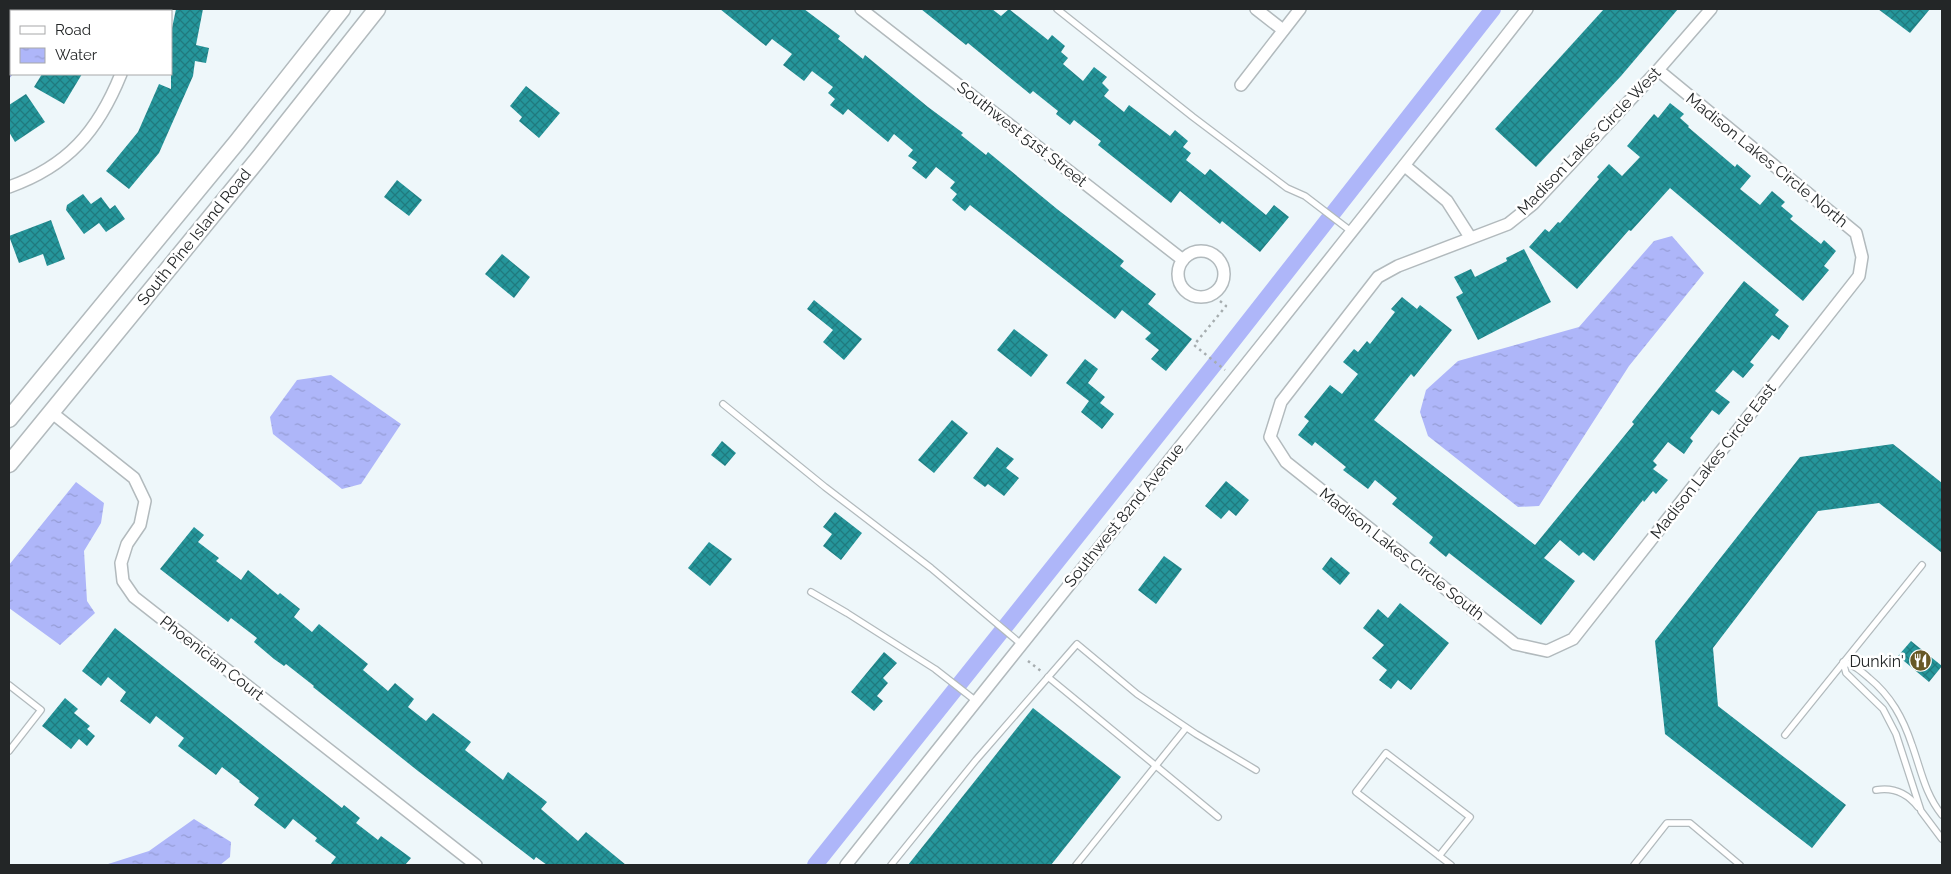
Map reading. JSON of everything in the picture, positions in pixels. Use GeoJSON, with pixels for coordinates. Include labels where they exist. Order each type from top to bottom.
{"type":"FeatureCollection","features":[{"type":"Feature","properties":{"kind":"main road","name":"South Pine Island Road"},"geometry":{"type":"LineString","coordinates":[[9,419],[237,142],[342,9]]}},
{"type":"Feature","properties":{"kind":"main road","name":"South Pine Island Road"},"geometry":{"type":"LineString","coordinates":[[9,464],[253,166],[377,9]]}},
{"type":"Feature","properties":{"kind":"street","name":"Southwest 51st Street"},"geometry":{"type":"LineString","coordinates":[[861,9],[1183,260]]}},
{"type":"Feature","properties":{"kind":"street"},"geometry":{"type":"LineString","coordinates":[[1256,9],[1284,30]]}},
{"type":"Feature","properties":{"kind":"street"},"geometry":{"type":"LineString","coordinates":[[1241,85],[1300,9]]}},
{"type":"Feature","properties":{"kind":"street","name":"Southwest 82nd Avenue"},"geometry":{"type":"LineString","coordinates":[[846,865],[1405,166],[1527,9]]}},
{"type":"Feature","properties":{"kind":"street","name":"Madison Lakes Circle West"},"geometry":{"type":"LineString","coordinates":[[1270,437],[1281,402],[1378,277],[1398,266],[1508,224],[1533,204],[1712,9]]}},
{"type":"Feature","properties":{"kind":"street","name":"Madison Lakes Circle North"},"geometry":{"type":"LineString","coordinates":[[1658,70],[1856,233],[1862,257]]}},
{"type":"Feature","properties":{"kind":"street"},"geometry":{"type":"LineString","coordinates":[[9,187],[45,171],[64,158],[81,142],[96,125],[121,75]]}},
{"type":"Feature","properties":{"kind":"street"},"geometry":{"type":"LineString","coordinates":[[1405,166],[1447,201],[1470,237]]}},
{"type":"Feature","properties":{"kind":"street"},"geometry":{"type":"LineString","coordinates":[[1203,251],[1216,257],[1223,270],[1221,284],[1217,290],[1204,296],[1189,293],[1180,282],[1179,266],[1183,260],[1195,252],[1203,251]]}},
{"type":"Feature","properties":{"kind":"street","name":"Madison Lakes Circle East"},"geometry":{"type":"LineString","coordinates":[[1547,651],[1573,639],[1859,276],[1862,257]]}},
{"type":"Feature","properties":{"kind":"street","name":"Phoenician Court"},"geometry":{"type":"LineString","coordinates":[[51,412],[134,478],[146,501],[140,525],[126,544],[121,563],[124,581],[134,597],[476,865]]}},
{"type":"Feature","properties":{"kind":"street","name":"Madison Lakes Circle South"},"geometry":{"type":"LineString","coordinates":[[1270,437],[1286,462],[1515,644],[1547,651]]}},
{"type":"Feature","properties":{"kind":"lane"},"geometry":{"type":"LineString","coordinates":[[1057,9],[1193,117],[1287,188],[1305,196],[1352,232]]}},
{"type":"Feature","properties":{"kind":"lane"},"geometry":{"type":"LineString","coordinates":[[723,404],[825,487],[931,568],[1021,644]]}},
{"type":"Feature","properties":{"kind":"lane"},"geometry":{"type":"LineString","coordinates":[[1786,735],[1922,565]]}},
{"type":"Feature","properties":{"kind":"lane"},"geometry":{"type":"LineString","coordinates":[[811,592],[847,612],[942,674],[976,701]]}},
{"type":"Feature","properties":{"kind":"lane"},"geometry":{"type":"LineString","coordinates":[[891,865],[976,760],[1077,644],[1137,694],[1186,728],[1256,770]]}},
{"type":"Feature","properties":{"kind":"lane"},"geometry":{"type":"LineString","coordinates":[[1843,662],[1846,673],[1874,698],[1889,720],[1921,810]]}},
{"type":"Feature","properties":{"kind":"lane"},"geometry":{"type":"LineString","coordinates":[[1843,662],[1854,665],[1876,683],[1892,701],[1901,716],[1908,734],[1923,782],[1935,806],[1942,815]]}},
{"type":"Feature","properties":{"kind":"lane"},"geometry":{"type":"LineString","coordinates":[[1048,677],[1218,817]]}},
{"type":"Feature","properties":{"kind":"lane"},"geometry":{"type":"LineString","coordinates":[[9,684],[41,710],[9,751]]}},
{"type":"Feature","properties":{"kind":"lane"},"geometry":{"type":"LineString","coordinates":[[1076,865],[1186,728]]}},
{"type":"Feature","properties":{"kind":"lane"},"geometry":{"type":"LineString","coordinates":[[1439,856],[1470,817],[1386,753],[1356,792],[1439,856],[1451,865]]}},
{"type":"Feature","properties":{"kind":"lane"},"geometry":{"type":"LineString","coordinates":[[1876,790],[1885,788],[1895,790],[1912,800],[1942,839]]}},
{"type":"Feature","properties":{"kind":"lane"},"geometry":{"type":"LineString","coordinates":[[1634,865],[1667,824],[1690,824],[1740,865]]}},
{"type":"Feature","properties":{"kind":"path"},"geometry":{"type":"LineString","coordinates":[[1220,301],[1226,306],[1194,345],[1226,371]]}},
{"type":"Feature","properties":{"kind":"path"},"geometry":{"type":"LineString","coordinates":[[1028,661],[1048,677]]}},
{"type":"Feature","properties":{"kind":"water"},"geometry":{"type":"Polygon","coordinates":[[[9,9],[11,10],[10,75],[12,75],[9,79],[9,9]]]}},
{"type":"Feature","properties":{"kind":"water"},"geometry":{"type":"Polygon","coordinates":[[[1672,236],[1704,273],[1629,366],[1539,506],[1518,507],[1428,436],[1420,412],[1426,390],[1458,361],[1579,327],[1654,241],[1672,236]]]}},
{"type":"Feature","properties":{"kind":"water"},"geometry":{"type":"Polygon","coordinates":[[[331,375],[401,424],[361,484],[342,489],[273,434],[270,417],[297,380],[331,375]]]}},
{"type":"Feature","properties":{"kind":"water"},"geometry":{"type":"Polygon","coordinates":[[[76,482],[104,503],[101,523],[84,551],[87,601],[95,613],[60,645],[9,608],[9,565],[76,482]]]}},
{"type":"Feature","properties":{"kind":"water"},"geometry":{"type":"Polygon","coordinates":[[[194,819],[231,842],[230,857],[220,865],[105,865],[149,851],[194,819]]]}},
{"type":"Feature","properties":{"kind":"building"},"geometry":{"type":"Polygon","coordinates":[[[176,9],[203,9],[196,45],[209,48],[206,63],[195,61],[193,76],[159,153],[129,189],[106,171],[138,132],[159,84],[171,89],[172,28],[176,9]]]}},
{"type":"Feature","properties":{"kind":"building"},"geometry":{"type":"Polygon","coordinates":[[[720,9],[804,9],[840,36],[838,39],[863,59],[865,55],[963,133],[961,135],[986,155],[988,152],[1124,261],[1120,266],[1156,294],[1148,304],[1192,339],[1166,371],[1151,359],[1159,350],[1145,339],[1151,333],[1122,310],[1115,319],[970,205],[965,211],[952,200],[957,194],[950,188],[955,182],[936,167],[926,179],[912,168],[917,162],[908,156],[913,150],[894,134],[888,142],[848,109],[843,115],[830,105],[835,99],[828,93],[833,87],[812,71],[804,81],[783,65],[792,54],[772,39],[766,46],[720,9]]]}},
{"type":"Feature","properties":{"kind":"building"},"geometry":{"type":"Polygon","coordinates":[[[921,9],[992,9],[1001,16],[1009,9],[1048,40],[1052,35],[1065,46],[1061,52],[1068,58],[1063,64],[1083,81],[1094,67],[1107,77],[1102,83],[1109,90],[1104,96],[1124,112],[1129,105],[1170,136],[1175,130],[1188,141],[1183,147],[1191,153],[1186,160],[1205,175],[1210,169],[1266,215],[1274,205],[1289,217],[1260,252],[1222,221],[1220,224],[1180,191],[1171,203],[1098,145],[1101,141],[1074,120],[1070,125],[1056,114],[1058,111],[1033,91],[1030,94],[968,43],[966,45],[921,9]]]}},
{"type":"Feature","properties":{"kind":"building"},"geometry":{"type":"Polygon","coordinates":[[[1604,9],[1678,9],[1621,76],[1536,167],[1495,129],[1604,9]]]}},
{"type":"Feature","properties":{"kind":"building"},"geometry":{"type":"Polygon","coordinates":[[[1878,9],[1930,9],[1910,33],[1878,9]]]}},
{"type":"Feature","properties":{"kind":"building"},"geometry":{"type":"Polygon","coordinates":[[[41,75],[81,75],[64,104],[34,87],[41,75]]]}},
{"type":"Feature","properties":{"kind":"building"},"geometry":{"type":"Polygon","coordinates":[[[526,86],[560,113],[539,138],[519,121],[522,117],[510,106],[526,86]]]}},
{"type":"Feature","properties":{"kind":"building"},"geometry":{"type":"Polygon","coordinates":[[[26,94],[45,122],[15,142],[9,132],[9,105],[26,94]]]}},
{"type":"Feature","properties":{"kind":"building"},"geometry":{"type":"Polygon","coordinates":[[[1670,103],[1684,114],[1680,118],[1688,127],[1735,167],[1737,164],[1751,176],[1740,189],[1760,205],[1772,191],[1785,202],[1781,206],[1793,216],[1790,219],[1821,244],[1824,240],[1836,251],[1824,266],[1829,270],[1803,301],[1670,188],[1631,231],[1629,230],[1577,289],[1529,247],[1545,229],[1549,232],[1558,222],[1560,223],[1599,179],[1597,177],[1609,164],[1622,176],[1640,157],[1627,146],[1654,114],[1658,118],[1670,103]]]}},
{"type":"Feature","properties":{"kind":"building"},"geometry":{"type":"Polygon","coordinates":[[[397,180],[422,200],[409,216],[384,197],[397,180]]]}},
{"type":"Feature","properties":{"kind":"building"},"geometry":{"type":"Polygon","coordinates":[[[83,194],[91,204],[101,197],[110,209],[115,205],[125,219],[106,232],[99,223],[84,234],[66,210],[67,205],[83,194]]]}},
{"type":"Feature","properties":{"kind":"building"},"geometry":{"type":"Polygon","coordinates":[[[51,220],[65,259],[47,266],[43,254],[19,263],[9,236],[51,220]]]}},
{"type":"Feature","properties":{"kind":"building"},"geometry":{"type":"Polygon","coordinates":[[[1524,249],[1551,302],[1478,340],[1456,297],[1463,293],[1454,277],[1471,269],[1475,277],[1507,261],[1506,258],[1524,249]]]}},
{"type":"Feature","properties":{"kind":"building"},"geometry":{"type":"Polygon","coordinates":[[[502,254],[530,277],[514,298],[485,274],[502,254]]]}},
{"type":"Feature","properties":{"kind":"building"},"geometry":{"type":"Polygon","coordinates":[[[1744,281],[1779,310],[1775,315],[1789,326],[1779,340],[1772,335],[1750,362],[1754,365],[1743,378],[1733,370],[1715,391],[1730,402],[1719,415],[1712,410],[1690,438],[1693,441],[1684,454],[1668,442],[1653,461],[1657,465],[1653,469],[1668,480],[1656,494],[1653,491],[1644,502],[1643,500],[1594,561],[1583,552],[1579,556],[1560,540],[1544,558],[1575,581],[1541,625],[1449,553],[1446,557],[1429,543],[1433,537],[1392,504],[1397,498],[1375,480],[1368,489],[1343,470],[1346,467],[1315,442],[1312,446],[1298,435],[1309,421],[1304,417],[1330,385],[1342,394],[1358,374],[1343,362],[1354,349],[1358,352],[1367,341],[1370,344],[1395,312],[1391,309],[1402,297],[1417,309],[1420,305],[1452,330],[1414,377],[1411,374],[1374,420],[1535,545],[1634,424],[1632,422],[1744,281]]]}},
{"type":"Feature","properties":{"kind":"building"},"geometry":{"type":"Polygon","coordinates":[[[814,300],[862,339],[844,360],[823,342],[833,330],[807,309],[814,300]]]}},
{"type":"Feature","properties":{"kind":"building"},"geometry":{"type":"Polygon","coordinates":[[[1014,329],[1048,355],[1031,377],[997,350],[1014,329]]]}},
{"type":"Feature","properties":{"kind":"building"},"geometry":{"type":"Polygon","coordinates":[[[1085,359],[1098,369],[1088,383],[1105,397],[1100,403],[1114,414],[1102,429],[1081,412],[1089,401],[1066,383],[1085,359]]]}},
{"type":"Feature","properties":{"kind":"building"},"geometry":{"type":"Polygon","coordinates":[[[952,420],[968,433],[934,473],[918,460],[952,420]]]}},
{"type":"Feature","properties":{"kind":"building"},"geometry":{"type":"Polygon","coordinates":[[[722,441],[736,453],[725,466],[711,455],[722,441]]]}},
{"type":"Feature","properties":{"kind":"building"},"geometry":{"type":"Polygon","coordinates":[[[1893,444],[1942,483],[1942,553],[1879,503],[1818,511],[1713,648],[1718,706],[1846,805],[1812,848],[1665,734],[1655,641],[1800,457],[1893,444]]]}},
{"type":"Feature","properties":{"kind":"building"},"geometry":{"type":"Polygon","coordinates":[[[997,447],[1014,459],[1006,468],[1019,478],[1004,496],[988,484],[985,487],[973,478],[997,447]]]}},
{"type":"Feature","properties":{"kind":"building"},"geometry":{"type":"Polygon","coordinates":[[[1226,481],[1249,500],[1236,516],[1229,510],[1221,519],[1205,506],[1226,481]]]}},
{"type":"Feature","properties":{"kind":"building"},"geometry":{"type":"Polygon","coordinates":[[[835,512],[862,533],[841,560],[823,546],[832,534],[823,527],[835,512]]]}},
{"type":"Feature","properties":{"kind":"building"},"geometry":{"type":"Polygon","coordinates":[[[194,527],[204,535],[198,542],[219,558],[216,561],[241,580],[248,570],[278,595],[280,593],[300,609],[294,617],[312,632],[319,624],[368,664],[363,670],[388,691],[395,683],[414,699],[408,707],[426,721],[433,713],[471,742],[465,750],[503,780],[508,772],[547,802],[541,809],[578,841],[586,832],[626,865],[547,865],[536,857],[534,860],[418,771],[286,664],[284,666],[274,659],[254,642],[257,638],[231,618],[228,622],[160,569],[194,527]]]}},
{"type":"Feature","properties":{"kind":"building"},"geometry":{"type":"Polygon","coordinates":[[[709,542],[732,559],[710,586],[688,568],[709,542]]]}},
{"type":"Feature","properties":{"kind":"building"},"geometry":{"type":"Polygon","coordinates":[[[1164,556],[1182,569],[1156,604],[1138,590],[1164,556]]]}},
{"type":"Feature","properties":{"kind":"building"},"geometry":{"type":"Polygon","coordinates":[[[1331,557],[1350,573],[1340,585],[1322,569],[1331,557]]]}},
{"type":"Feature","properties":{"kind":"building"},"geometry":{"type":"Polygon","coordinates":[[[1400,603],[1449,643],[1411,690],[1398,680],[1391,689],[1379,680],[1387,670],[1372,658],[1384,645],[1363,628],[1378,609],[1388,618],[1400,603]]]}},
{"type":"Feature","properties":{"kind":"building"},"geometry":{"type":"Polygon","coordinates":[[[115,628],[342,808],[344,805],[360,818],[356,823],[378,840],[381,836],[411,858],[405,865],[330,865],[336,857],[315,841],[317,838],[293,819],[285,829],[254,805],[259,798],[222,767],[216,775],[178,746],[184,738],[156,716],[150,724],[120,701],[126,692],[108,677],[101,686],[82,671],[115,628]]]}},
{"type":"Feature","properties":{"kind":"building","name":"Dunkin'"},"geometry":{"type":"Polygon","coordinates":[[[1911,641],[1942,666],[1929,682],[1898,656],[1911,641]]]}},
{"type":"Feature","properties":{"kind":"building"},"geometry":{"type":"Polygon","coordinates":[[[884,652],[897,663],[883,678],[888,683],[877,696],[883,701],[874,711],[851,692],[884,652]]]}},
{"type":"Feature","properties":{"kind":"building"},"geometry":{"type":"Polygon","coordinates":[[[65,698],[78,709],[74,713],[90,726],[87,729],[95,736],[87,746],[79,739],[71,749],[42,726],[65,698]]]}},
{"type":"Feature","properties":{"kind":"building"},"geometry":{"type":"Polygon","coordinates":[[[1033,708],[1121,777],[1051,865],[908,865],[1033,708]]]}},
{"type":"Feature","properties":{"kind":"waterway"},"geometry":{"type":"LineString","coordinates":[[815,865],[1214,365],[1493,9]]}},
{"type":"Feature","properties":{"kind":"place","name":"Dunkin'"},"geometry":{"type":"Point","coordinates":[1920,661]}}]}
